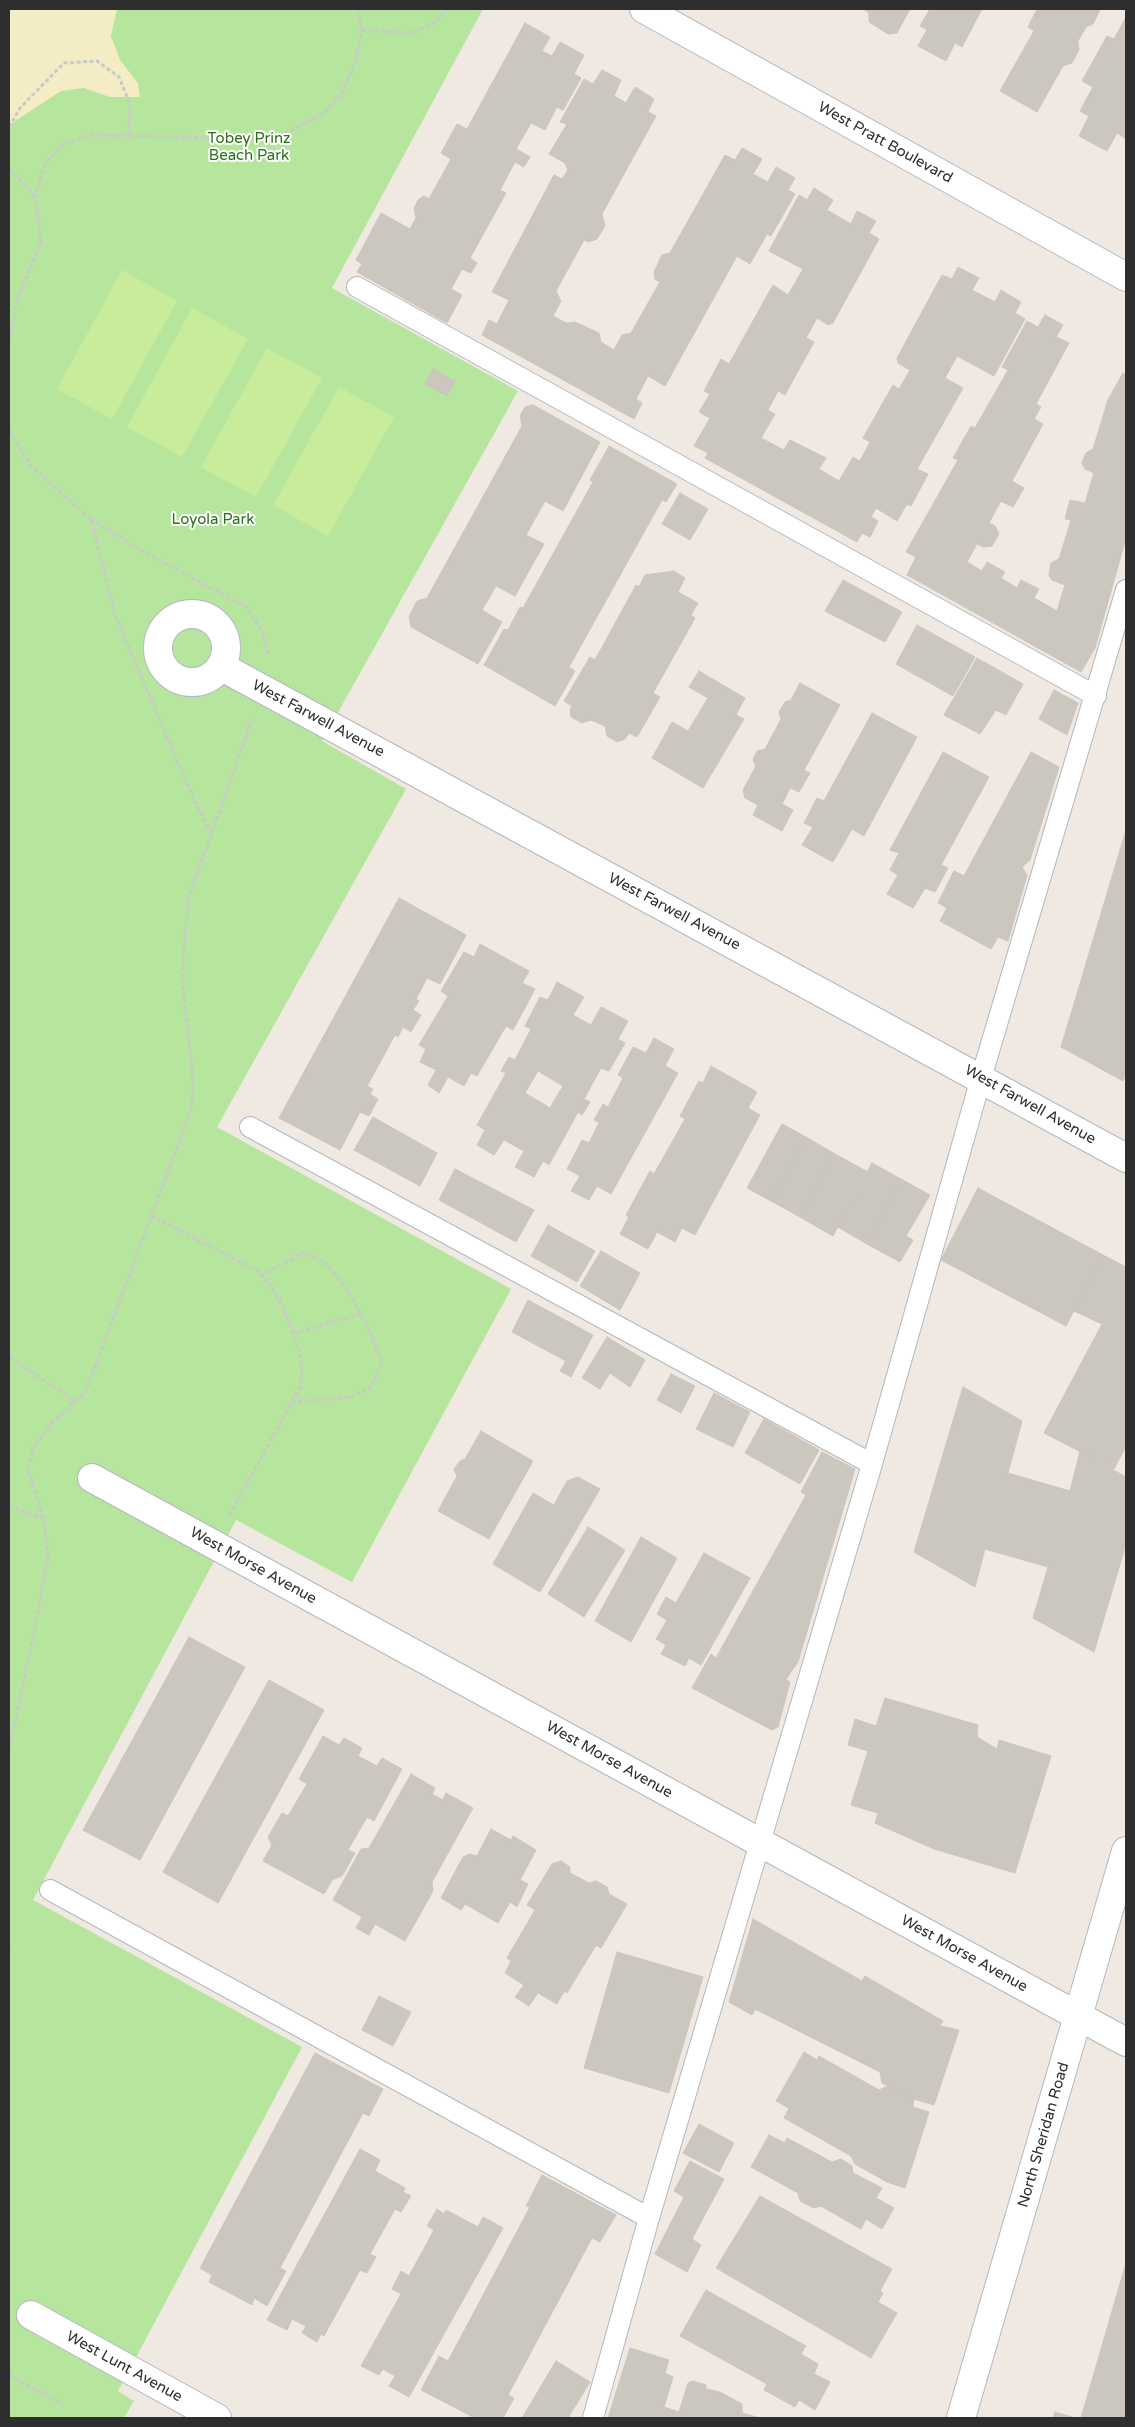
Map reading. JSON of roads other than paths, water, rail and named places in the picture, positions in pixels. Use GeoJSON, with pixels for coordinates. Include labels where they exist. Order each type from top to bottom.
{"type":"FeatureCollection","features":[{"type":"Feature","properties":{"kind":"street","name":"West Pratt Boulevard"},"geometry":{"type":"LineString","coordinates":[[644,9],[1126,277]]}},
{"type":"Feature","properties":{"kind":"street","name":"West Farwell Avenue"},"geometry":{"type":"LineString","coordinates":[[222,667],[1126,1158]]}},
{"type":"Feature","properties":{"kind":"street","name":"West Morse Avenue"},"geometry":{"type":"LineString","coordinates":[[92,1478],[1126,2042]]}},
{"type":"Feature","properties":{"kind":"street","name":"North Sheridan Road"},"geometry":{"type":"LineString","coordinates":[[961,2418],[1126,1851]]}},
{"type":"Feature","properties":{"kind":"street","name":"West Lunt Avenue"},"geometry":{"type":"LineString","coordinates":[[31,2315],[217,2418]]}},
{"type":"Feature","properties":{"kind":"lane"},"geometry":{"type":"LineString","coordinates":[[357,287],[1096,696]]}},
{"type":"Feature","properties":{"kind":"lane"},"geometry":{"type":"LineString","coordinates":[[592,2418],[649,2218],[872,1464],[981,1078],[1126,590]]}},
{"type":"Feature","properties":{"kind":"lane"},"geometry":{"type":"LineString","coordinates":[[250,1127],[872,1464]]}},
{"type":"Feature","properties":{"kind":"lane"},"geometry":{"type":"LineString","coordinates":[[50,1890],[649,2218]]}},
{"type":"Feature","properties":{"kind":"park label","name":"Tobey Prinz Beach Park"},"geometry":{"type":"Point","coordinates":[249,148]}},
{"type":"Feature","properties":{"kind":"park label","name":"Loyola Park"},"geometry":{"type":"Point","coordinates":[213,520]}}]}
